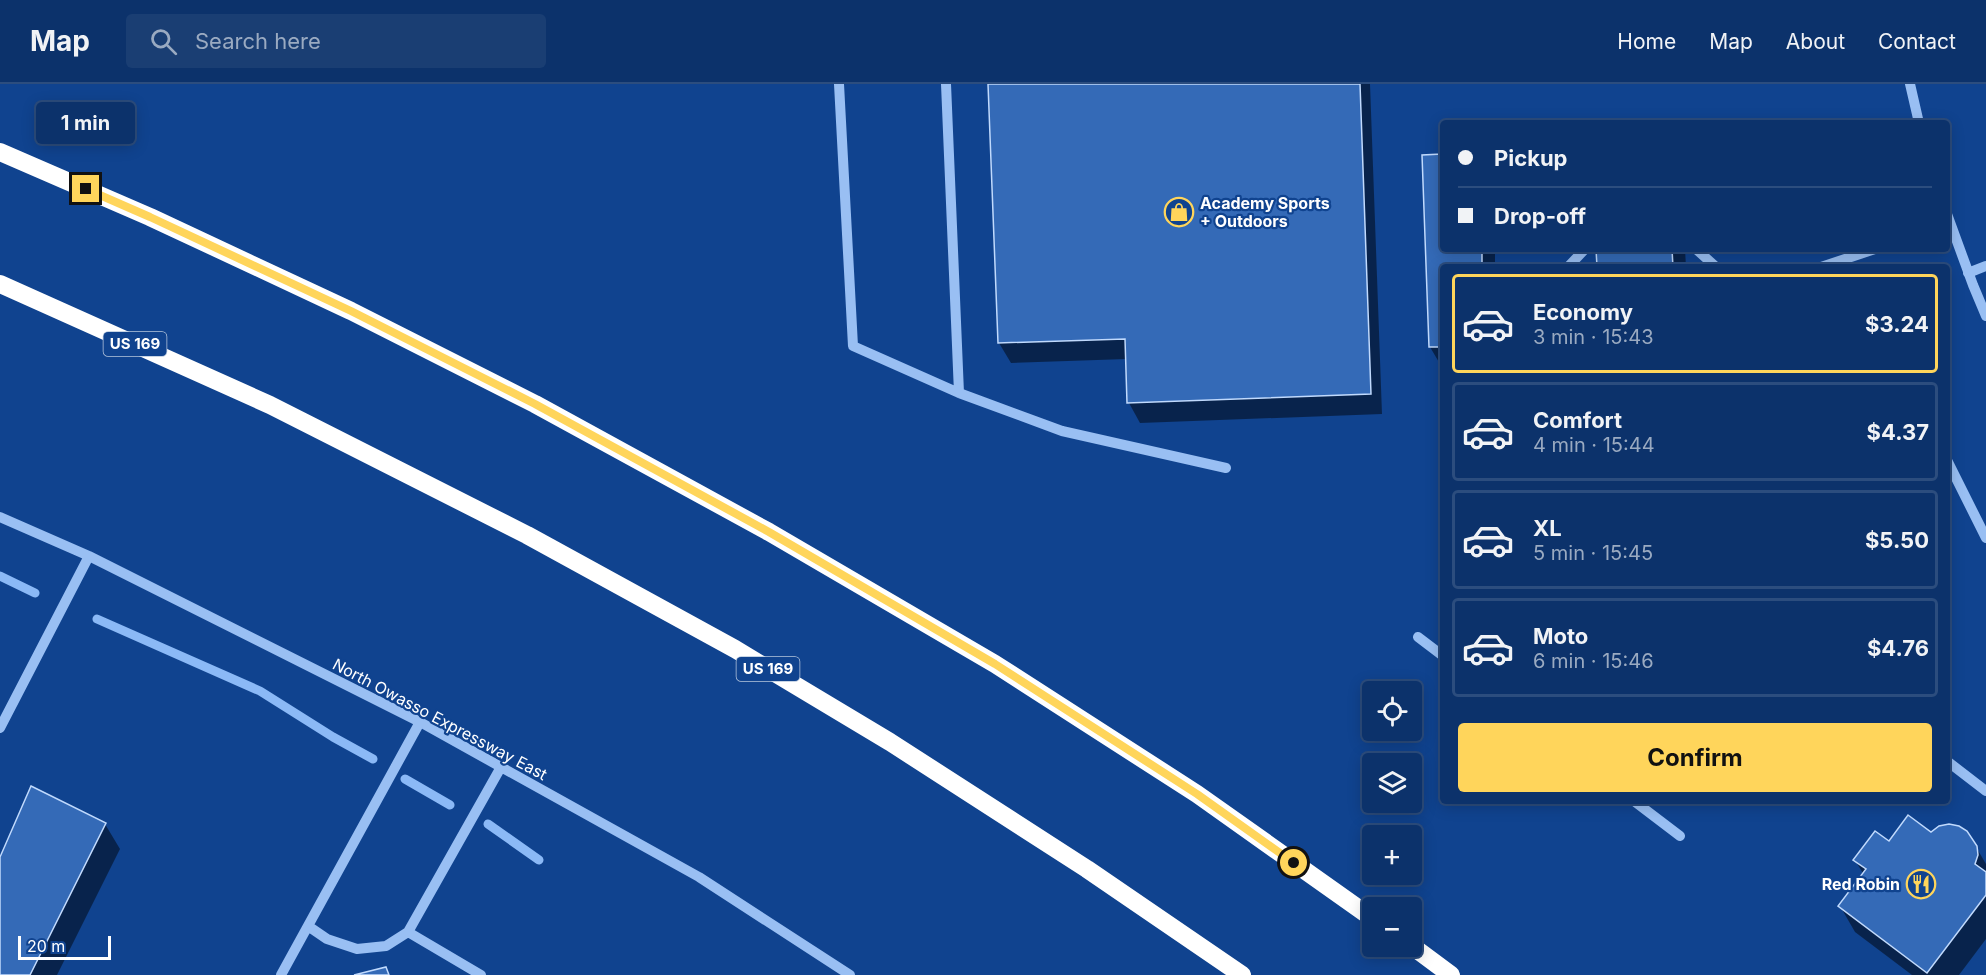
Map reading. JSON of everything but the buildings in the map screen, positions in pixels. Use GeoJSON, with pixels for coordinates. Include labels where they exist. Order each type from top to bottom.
{"type":"FeatureCollection","features":[{"type":"Feature","properties":{"kind":"highway"},"geometry":{"type":"LineString","coordinates":[[0,152],[150,217],[351,311],[535,404],[769,532],[995,664],[1197,794],[1362,911]]}},
{"type":"Feature","properties":{"kind":"highway","name":"US 169"},"geometry":{"type":"LineString","coordinates":[[0,284],[270,405],[527,535],[735,649],[920,761],[1087,868],[1242,975]]}},
{"type":"Feature","properties":{"kind":"highway"},"geometry":{"type":"LineString","coordinates":[[1422,953],[1451,975]]}},
{"type":"Feature","properties":{"kind":"street"},"geometry":{"type":"LineString","coordinates":[[839,84],[853,346],[958,393],[1062,431],[1226,468]]}},
{"type":"Feature","properties":{"kind":"street"},"geometry":{"type":"LineString","coordinates":[[946,84],[958,393]]}},
{"type":"Feature","properties":{"kind":"street"},"geometry":{"type":"LineString","coordinates":[[1910,84],[1918,120]]}},
{"type":"Feature","properties":{"kind":"street"},"geometry":{"type":"LineString","coordinates":[[1950,226],[1986,316]]}},
{"type":"Feature","properties":{"kind":"street"},"geometry":{"type":"LineString","coordinates":[[1571,264],[1582,252]]}},
{"type":"Feature","properties":{"kind":"street"},"geometry":{"type":"LineString","coordinates":[[1699,252],[1713,264]]}},
{"type":"Feature","properties":{"kind":"street"},"geometry":{"type":"LineString","coordinates":[[1830,264],[1866,252]]}},
{"type":"Feature","properties":{"kind":"street"},"geometry":{"type":"LineString","coordinates":[[1968,273],[1986,266]]}},
{"type":"Feature","properties":{"kind":"street"},"geometry":{"type":"LineString","coordinates":[[1950,466],[1986,538]]}},
{"type":"Feature","properties":{"kind":"street","name":"North Owasso Expressway East"},"geometry":{"type":"LineString","coordinates":[[0,517],[89,556],[420,722],[699,877],[850,975]]}},
{"type":"Feature","properties":{"kind":"street"},"geometry":{"type":"LineString","coordinates":[[0,728],[89,556]]}},
{"type":"Feature","properties":{"kind":"street"},"geometry":{"type":"LineString","coordinates":[[1418,637],[1440,654]]}},
{"type":"Feature","properties":{"kind":"street"},"geometry":{"type":"LineString","coordinates":[[281,975],[420,722]]}},
{"type":"Feature","properties":{"kind":"street"},"geometry":{"type":"LineString","coordinates":[[1950,763],[1986,791]]}},
{"type":"Feature","properties":{"kind":"street"},"geometry":{"type":"LineString","coordinates":[[308,926],[327,939],[357,949],[386,946],[408,932],[501,767]]}},
{"type":"Feature","properties":{"kind":"street"},"geometry":{"type":"LineString","coordinates":[[1638,804],[1680,836]]}},
{"type":"Feature","properties":{"kind":"street"},"geometry":{"type":"LineString","coordinates":[[408,932],[481,975]]}},
{"type":"Feature","properties":{"kind":"waterway"},"geometry":{"type":"LineString","coordinates":[[0,576],[35,593]]}},
{"type":"Feature","properties":{"kind":"waterway"},"geometry":{"type":"LineString","coordinates":[[97,619],[260,691],[373,759]]}},
{"type":"Feature","properties":{"kind":"waterway"},"geometry":{"type":"LineString","coordinates":[[405,779],[450,805]]}},
{"type":"Feature","properties":{"kind":"waterway"},"geometry":{"type":"LineString","coordinates":[[488,824],[539,860]]}},
{"type":"Feature","properties":{"kind":"place","name":"Academy Sports + Outdoors"},"geometry":{"type":"Point","coordinates":[1179,212]}},
{"type":"Feature","properties":{"kind":"place","name":"Red Robin"},"geometry":{"type":"Point","coordinates":[1921,884]}},
{"type":"Feature","properties":{"kind":"route"},"geometry":{"type":"LineString","coordinates":[[86,189],[351,311],[535,404],[769,532],[995,664],[1197,794],[1294,863]]}}]}
